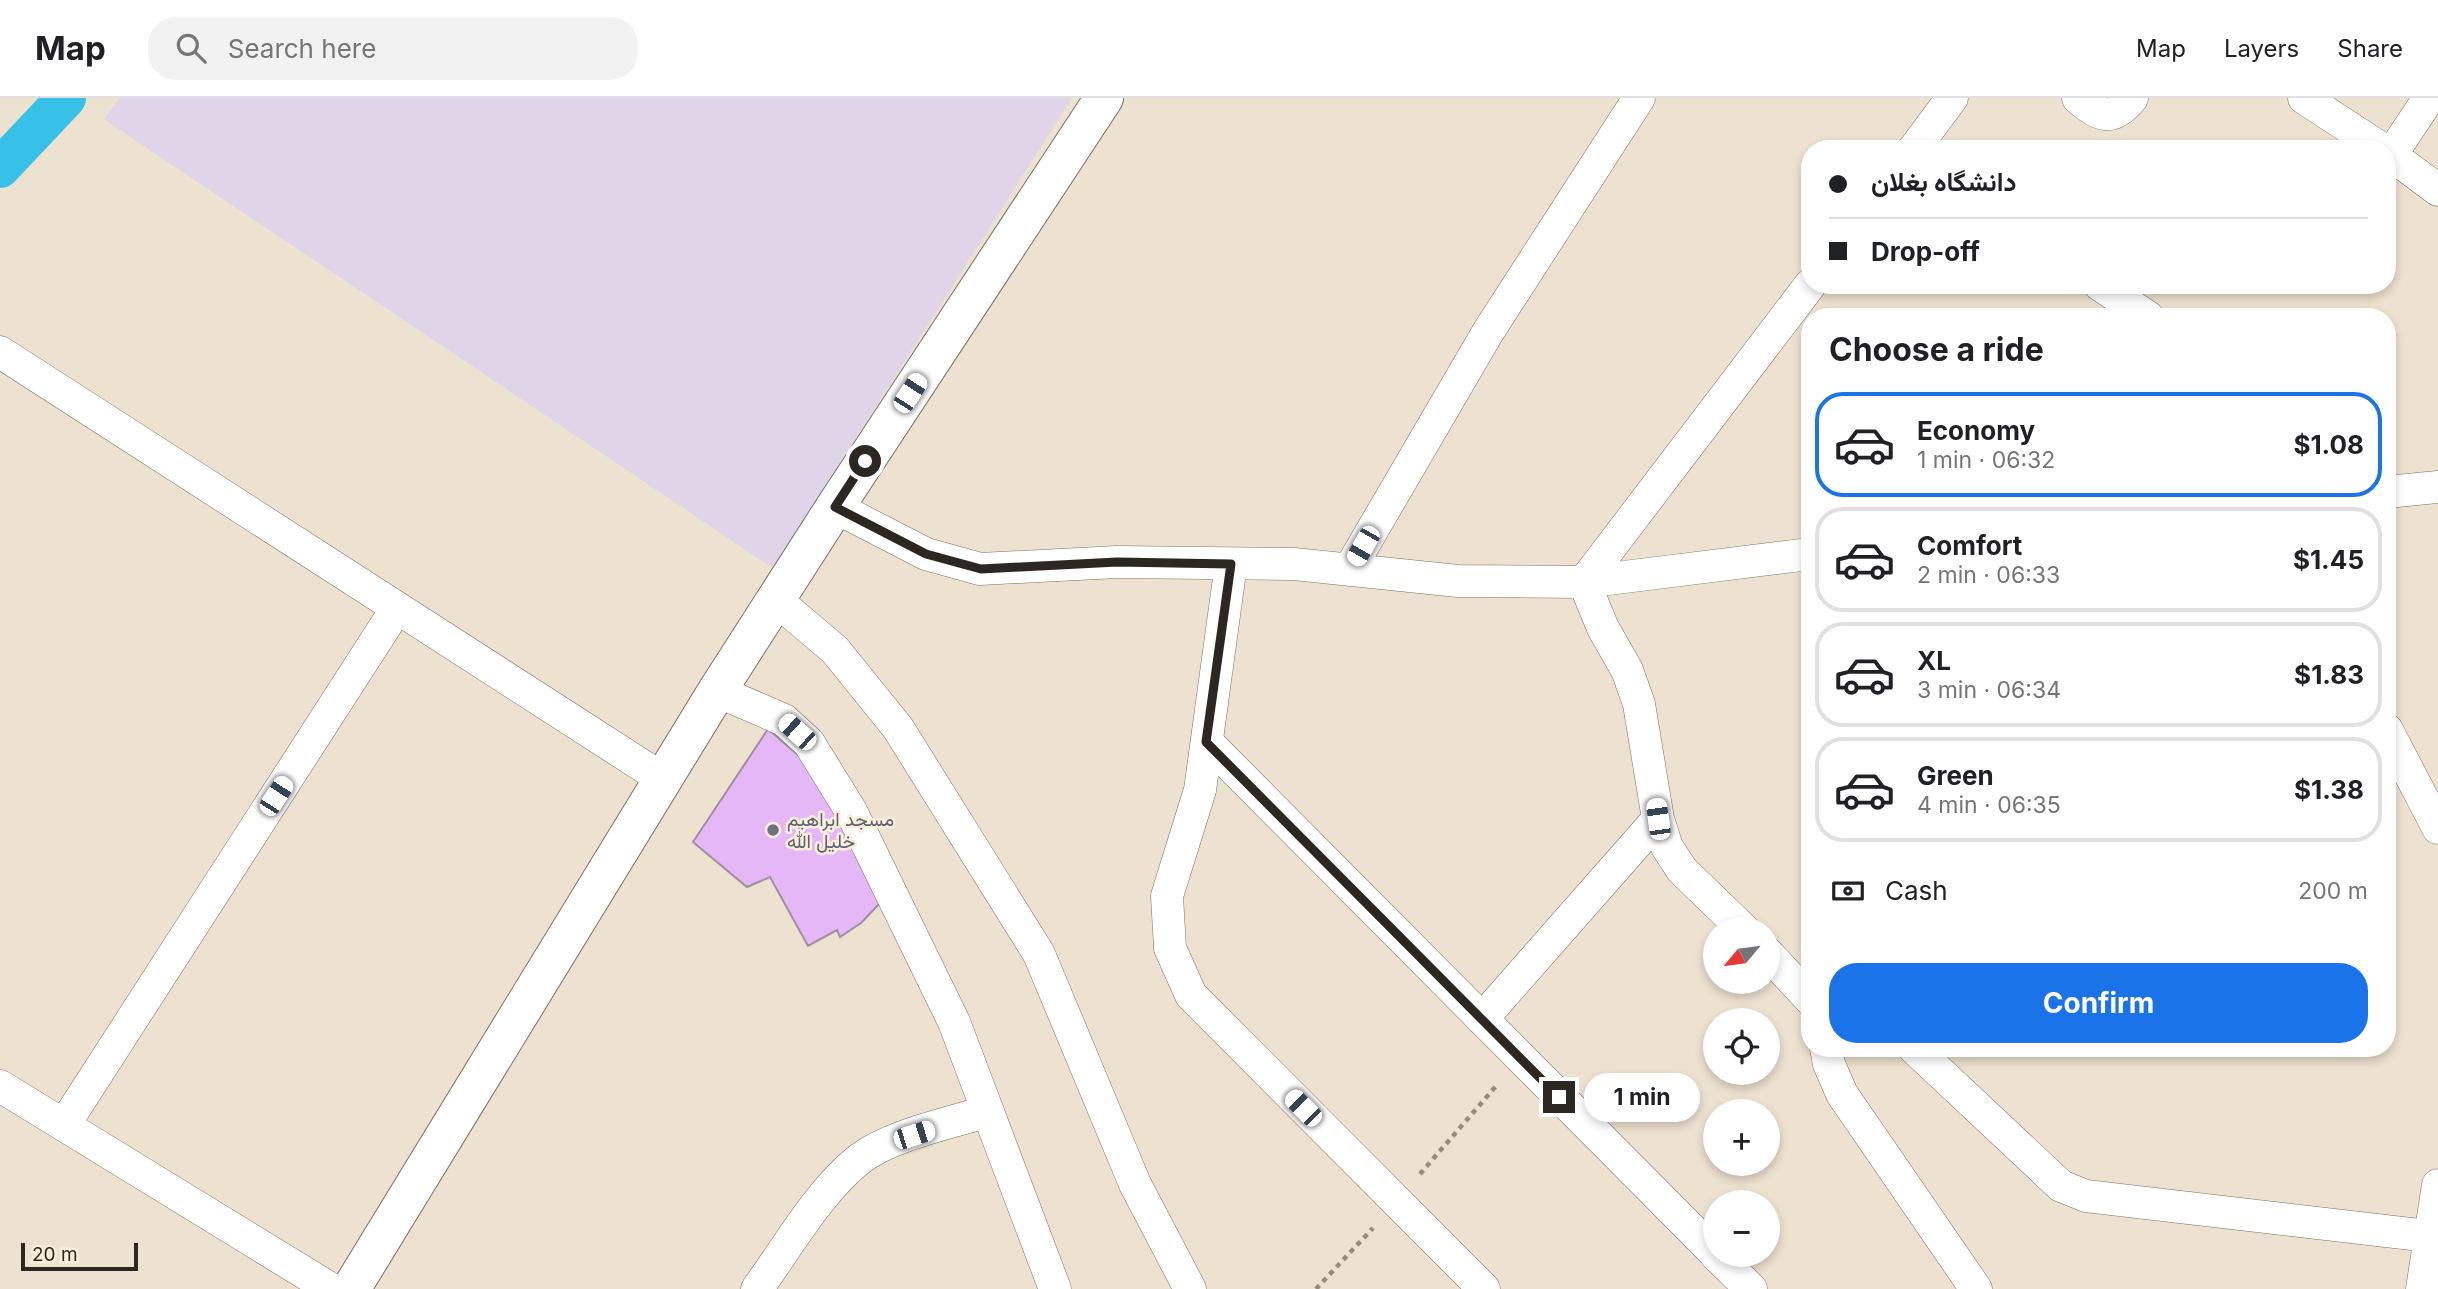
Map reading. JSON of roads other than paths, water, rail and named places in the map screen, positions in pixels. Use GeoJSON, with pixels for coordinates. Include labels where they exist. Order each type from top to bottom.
{"type":"FeatureCollection","features":[{"type":"Feature","properties":{"kind":"street"},"geometry":{"type":"LineString","coordinates":[[351,1289],[717,691],[1104,98]]}},
{"type":"Feature","properties":{"kind":"street"},"geometry":{"type":"LineString","coordinates":[[1349,570],[1488,332],[1639,98]]}},
{"type":"Feature","properties":{"kind":"street"},"geometry":{"type":"LineString","coordinates":[[1920,140],[1952,98]]}},
{"type":"Feature","properties":{"kind":"street"},"geometry":{"type":"LineString","coordinates":[[2078,98],[2095,113],[2112,115],[2132,98]]}},
{"type":"Feature","properties":{"kind":"street"},"geometry":{"type":"LineString","coordinates":[[2304,98],[2368,140]]}},
{"type":"Feature","properties":{"kind":"street"},"geometry":{"type":"LineString","coordinates":[[2396,140],[2429,98]]}},
{"type":"Feature","properties":{"kind":"street"},"geometry":{"type":"LineString","coordinates":[[2396,159],[2438,190]]}},
{"type":"Feature","properties":{"kind":"street"},"geometry":{"type":"LineString","coordinates":[[1584,582],[1803,294]]}},
{"type":"Feature","properties":{"kind":"street"},"geometry":{"type":"LineString","coordinates":[[2114,294],[2134,308]]}},
{"type":"Feature","properties":{"kind":"street"},"geometry":{"type":"LineString","coordinates":[[0,352],[663,779]]}},
{"type":"Feature","properties":{"kind":"street"},"geometry":{"type":"LineString","coordinates":[[2396,491],[2438,486]]}},
{"type":"Feature","properties":{"kind":"street"},"geometry":{"type":"LineString","coordinates":[[835,507],[926,554],[981,569],[1117,562],[1294,564],[1458,581],[1584,582],[1801,555]]}},
{"type":"Feature","properties":{"kind":"street"},"geometry":{"type":"LineString","coordinates":[[1231,564],[1200,790],[1167,896],[1170,948],[1191,995],[1483,1289]]}},
{"type":"Feature","properties":{"kind":"street"},"geometry":{"type":"LineString","coordinates":[[1584,582],[1603,628],[1627,670],[1639,704],[1658,819],[1667,847],[1682,870],[1731,917]]}},
{"type":"Feature","properties":{"kind":"street"},"geometry":{"type":"LineString","coordinates":[[776,600],[835,650],[898,728],[1039,954],[1135,1184],[1190,1289]]}},
{"type":"Feature","properties":{"kind":"street"},"geometry":{"type":"LineString","coordinates":[[64,1125],[397,608]]}},
{"type":"Feature","properties":{"kind":"street"},"geometry":{"type":"LineString","coordinates":[[717,691],[784,720],[809,743],[851,811],[954,1022],[1055,1289]]}},
{"type":"Feature","properties":{"kind":"street"},"geometry":{"type":"LineString","coordinates":[[1206,742],[1703,1241]]}},
{"type":"Feature","properties":{"kind":"street"},"geometry":{"type":"LineString","coordinates":[[2396,747],[2438,828]]}},
{"type":"Feature","properties":{"kind":"street"},"geometry":{"type":"LineString","coordinates":[[1482,1019],[1658,819]]}},
{"type":"Feature","properties":{"kind":"street"},"geometry":{"type":"LineString","coordinates":[[1780,966],[1801,987]]}},
{"type":"Feature","properties":{"kind":"street"},"geometry":{"type":"LineString","coordinates":[[1828,1057],[1842,1094],[1976,1289]]}},
{"type":"Feature","properties":{"kind":"street"},"geometry":{"type":"LineString","coordinates":[[1924,1057],[2061,1186],[2086,1196],[2435,1237]]}},
{"type":"Feature","properties":{"kind":"street"},"geometry":{"type":"LineString","coordinates":[[0,1086],[331,1289]]}},
{"type":"Feature","properties":{"kind":"street"},"geometry":{"type":"LineString","coordinates":[[757,1289],[840,1176],[863,1156],[890,1143],[988,1111]]}},
{"type":"Feature","properties":{"kind":"street"},"geometry":{"type":"LineString","coordinates":[[2422,1289],[2435,1237],[2438,1185]]}},
{"type":"Feature","properties":{"kind":"street"},"geometry":{"type":"LineString","coordinates":[[1729,1267],[1751,1289]]}},
{"type":"Feature","properties":{"kind":"waterway"},"geometry":{"type":"LineString","coordinates":[[0,168],[66,98]]}},
{"type":"Feature","properties":{"kind":"place","name":"مسجد ابراهیم خلیل الله"},"geometry":{"type":"Point","coordinates":[773,830]}}]}
